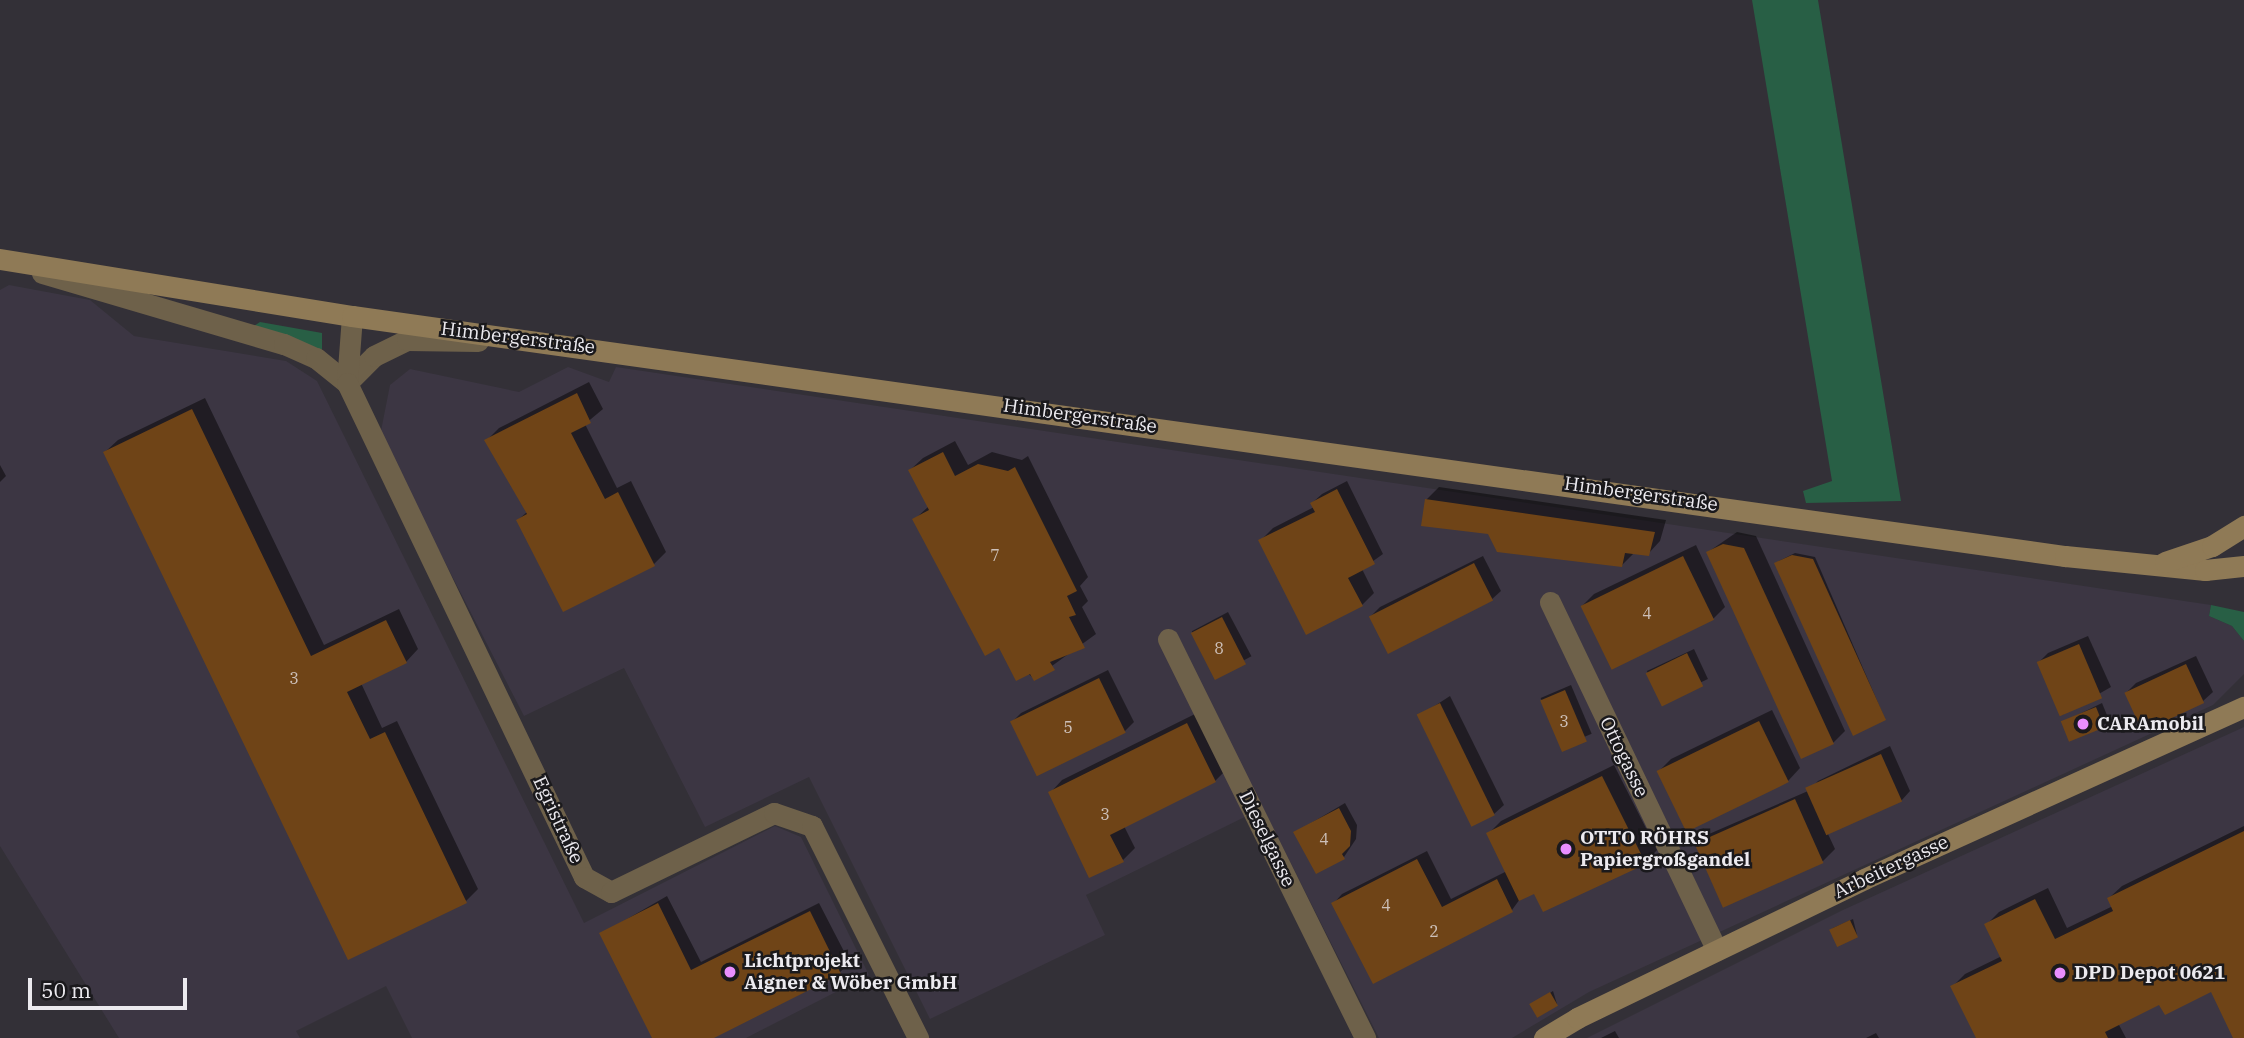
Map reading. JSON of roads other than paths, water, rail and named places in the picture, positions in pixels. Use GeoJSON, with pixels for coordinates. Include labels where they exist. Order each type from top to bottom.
{"type":"FeatureCollection","features":[{"type":"Feature","properties":{"kind":"street","name":"Himbergerstraße"},"geometry":{"type":"LineString","coordinates":[[0,260],[352,316],[582,346],[2065,556],[2160,563],[2205,570],[2244,566]]}},
{"type":"Feature","properties":{"kind":"street"},"geometry":{"type":"LineString","coordinates":[[0,260],[284,344],[316,358],[347,383],[374,356],[407,340],[582,346]]}},
{"type":"Feature","properties":{"kind":"street","name":"Egristraße"},"geometry":{"type":"LineString","coordinates":[[352,316],[347,383],[584,877],[611,892],[774,813],[811,826],[918,1038]]}},
{"type":"Feature","properties":{"kind":"street","name":"Himbergerstraße"},"geometry":{"type":"LineString","coordinates":[[2160,563],[2212,546],[2244,526]]}},
{"type":"Feature","properties":{"kind":"street","name":"Ottogasse"},"geometry":{"type":"LineString","coordinates":[[1550,602],[1717,950]]}},
{"type":"Feature","properties":{"kind":"street","name":"Dieselgasse"},"geometry":{"type":"LineString","coordinates":[[1168,639],[1365,1038]]}},
{"type":"Feature","properties":{"kind":"street","name":"Arbeitergasse"},"geometry":{"type":"LineString","coordinates":[[1544,1038],[1717,950],[2244,707]]}},
{"type":"Feature","properties":{"kind":"place","name":"CARAmobil"},"geometry":{"type":"Point","coordinates":[2083,724]}},
{"type":"Feature","properties":{"kind":"place","name":"OTTO RÖHRS Papiergroßgandel"},"geometry":{"type":"Point","coordinates":[1566,849]}},
{"type":"Feature","properties":{"kind":"place","name":"Lichtprojekt Aigner & Wöber GmbH"},"geometry":{"type":"Point","coordinates":[730,972]}},
{"type":"Feature","properties":{"kind":"place","name":"DPD Depot 0621"},"geometry":{"type":"Point","coordinates":[2060,973]}}]}
